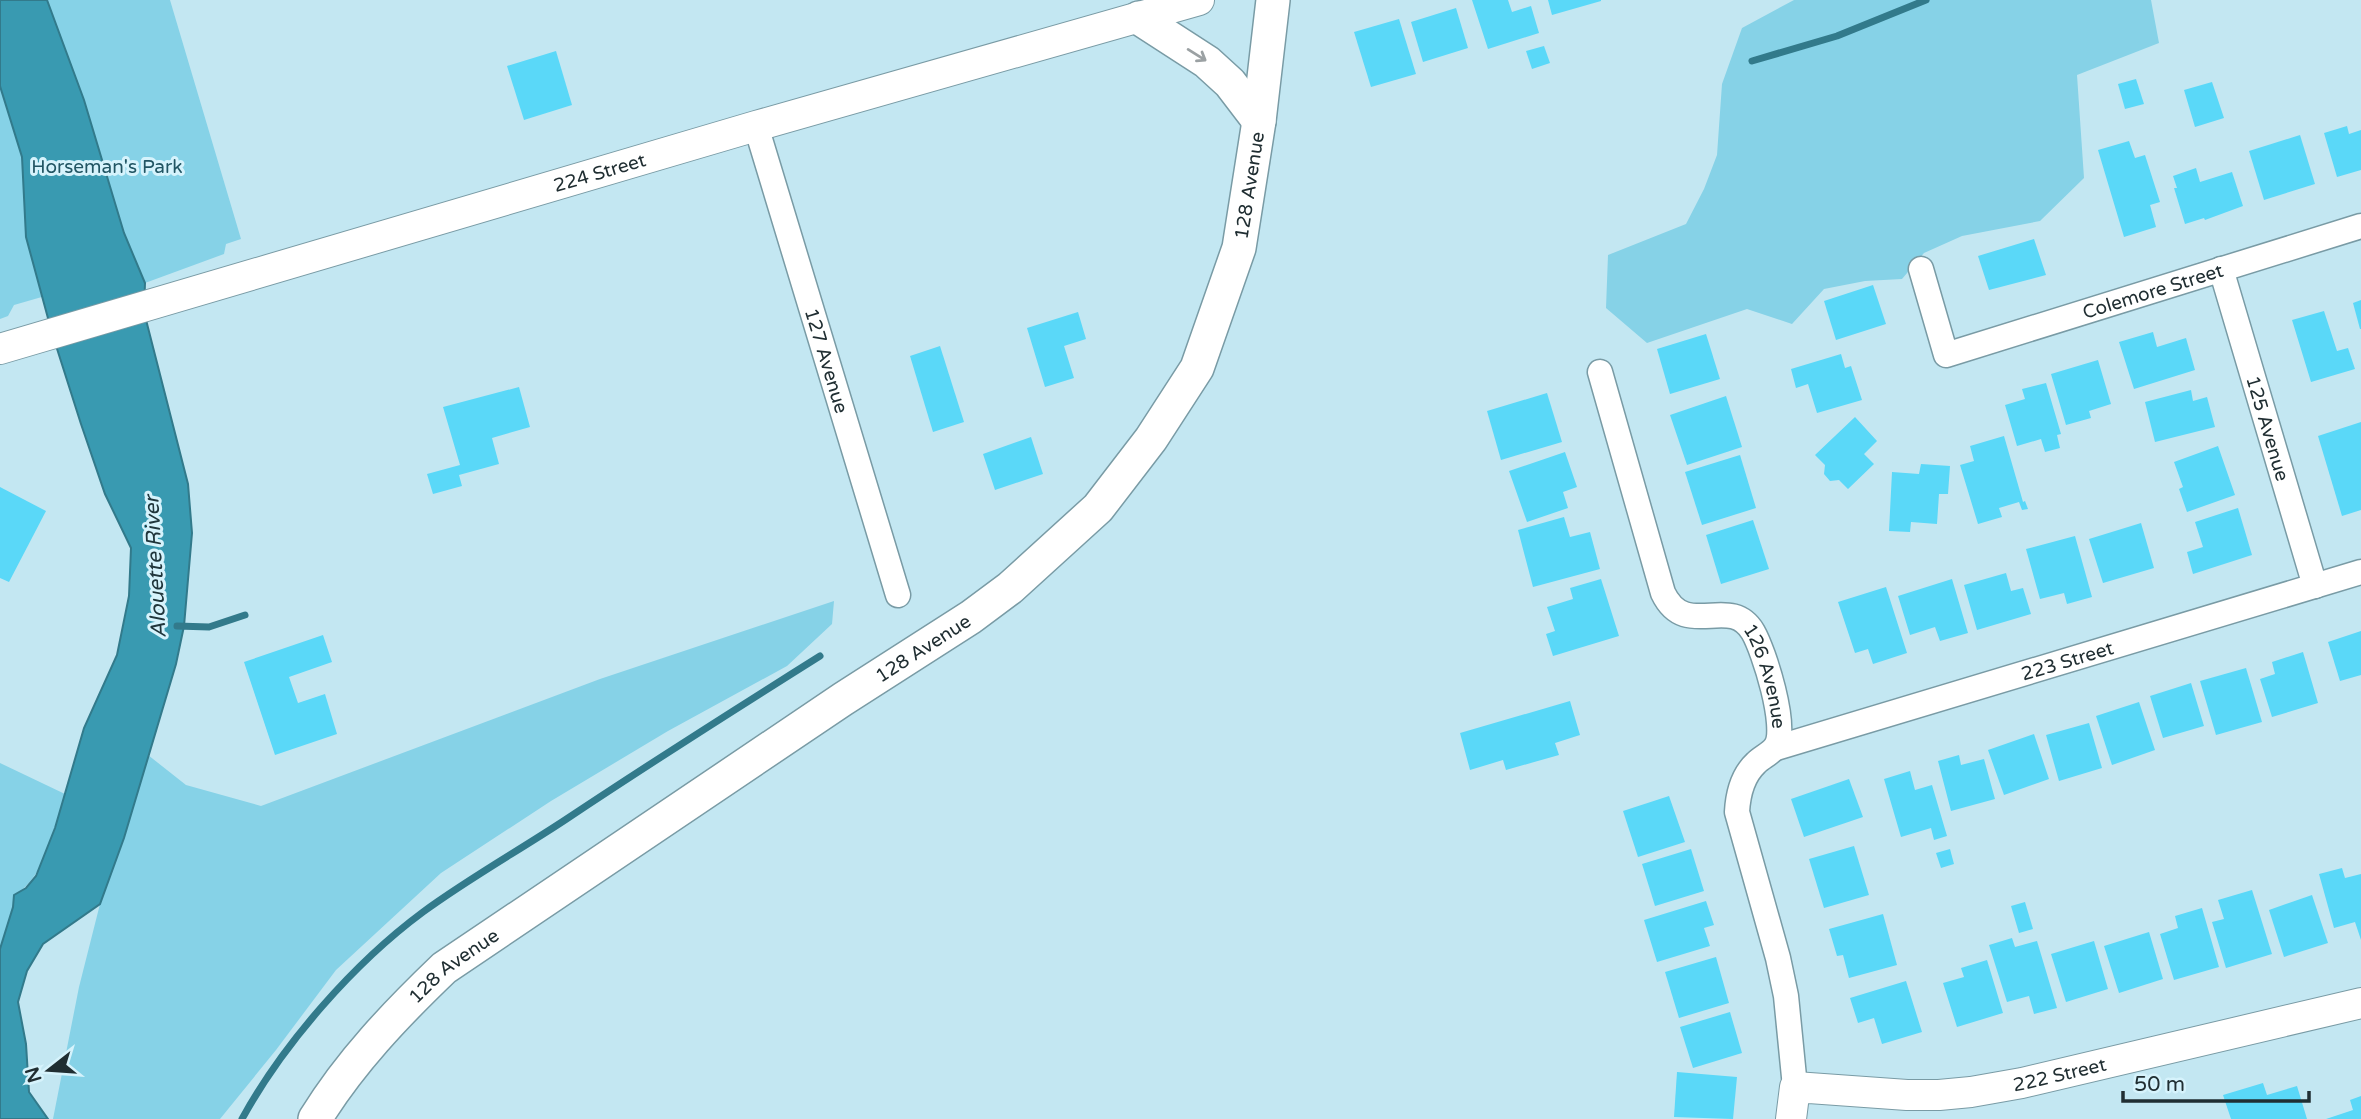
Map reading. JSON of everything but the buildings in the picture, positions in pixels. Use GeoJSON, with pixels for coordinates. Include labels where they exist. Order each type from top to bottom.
{"type":"FeatureCollection","features":[{"type":"Feature","properties":{"kind":"main road","name":"128 Avenue"},"geometry":{"type":"LineString","coordinates":[[315,1119],[332,1090],[391,1019],[444,968],[843,699],[971,617],[1010,588],[1098,508],[1151,439],[1197,368],[1239,248],[1259,121],[1273,0]]}},
{"type":"Feature","properties":{"kind":"main road"},"geometry":{"type":"LineString","coordinates":[[1139,18],[1207,62],[1230,83],[1259,121]]}},
{"type":"Feature","properties":{"kind":"street","name":"224 Street"},"geometry":{"type":"LineString","coordinates":[[0,349],[756,126],[1199,0]]}},
{"type":"Feature","properties":{"kind":"street","name":"127 Avenue"},"geometry":{"type":"LineString","coordinates":[[756,126],[898,595]]}},
{"type":"Feature","properties":{"kind":"street","name":"Colemore Street"},"geometry":{"type":"LineString","coordinates":[[1921,268],[1946,355],[2361,226]]}},
{"type":"Feature","properties":{"kind":"street","name":"125 Avenue"},"geometry":{"type":"LineString","coordinates":[[2221,270],[2315,586]]}},
{"type":"Feature","properties":{"kind":"street","name":"126 Avenue"},"geometry":{"type":"LineString","coordinates":[[1600,372],[1663,593],[1669,605],[1676,612],[1688,616],[1734,616],[1745,622],[1753,632],[1780,718],[1780,735],[1776,748],[1754,764],[1746,775],[1740,788],[1737,812],[1786,996],[1795,1087],[1791,1119]]}},
{"type":"Feature","properties":{"kind":"street","name":"223 Street"},"geometry":{"type":"LineString","coordinates":[[1776,748],[2361,572]]}},
{"type":"Feature","properties":{"kind":"street","name":"222 Street"},"geometry":{"type":"LineString","coordinates":[[1795,1087],[1907,1095],[1971,1092],[2022,1083],[2361,1003]]}},
{"type":"Feature","properties":{"kind":"green space","name":"Horseman's Park"},"geometry":{"type":"Polygon","coordinates":[[[0,0],[170,0],[241,239],[226,244],[224,254],[145,283],[139,269],[14,305],[8,316],[0,319],[0,0]]]}},
{"type":"Feature","properties":{"kind":"green space"},"geometry":{"type":"Polygon","coordinates":[[[1794,0],[2151,0],[2159,43],[2077,75],[2084,178],[2040,221],[1962,236],[1924,253],[1902,279],[1865,281],[1824,289],[1792,324],[1747,309],[1647,343],[1606,308],[1608,255],[1686,224],[1717,155],[1722,84],[1742,28],[1794,0]]]}},
{"type":"Feature","properties":{"kind":"green space"},"geometry":{"type":"Polygon","coordinates":[[[834,601],[832,624],[787,666],[668,731],[551,801],[441,873],[336,970],[220,1119],[53,1119],[79,987],[100,904],[124,838],[148,755],[186,785],[261,806],[600,679],[834,601]]]}},
{"type":"Feature","properties":{"kind":"green space"},"geometry":{"type":"Polygon","coordinates":[[[0,763],[65,794],[42,864],[25,887],[14,896],[0,949],[0,763]]]}},
{"type":"Feature","properties":{"kind":"water","name":"Alouette River"},"geometry":{"type":"Polygon","coordinates":[[[0,0],[47,0],[84,100],[124,233],[145,283],[144,312],[188,484],[192,533],[184,626],[176,664],[124,838],[100,904],[43,944],[27,971],[18,1002],[26,1044],[29,1092],[48,1119],[0,1119],[0,949],[14,895],[26,888],[36,876],[55,828],[84,728],[117,655],[129,596],[131,548],[105,494],[81,424],[52,333],[26,237],[22,157],[0,86],[0,0]]]}},
{"type":"Feature","properties":{"kind":"waterway"},"geometry":{"type":"LineString","coordinates":[[1752,61],[1837,36],[1926,0]]}},
{"type":"Feature","properties":{"kind":"waterway","name":"Alouette River"},"geometry":{"type":"LineString","coordinates":[[177,626],[209,627],[245,615]]}},
{"type":"Feature","properties":{"kind":"waterway"},"geometry":{"type":"LineString","coordinates":[[242,1119],[299,1034],[346,980],[397,932],[458,888],[820,656]]}}]}
